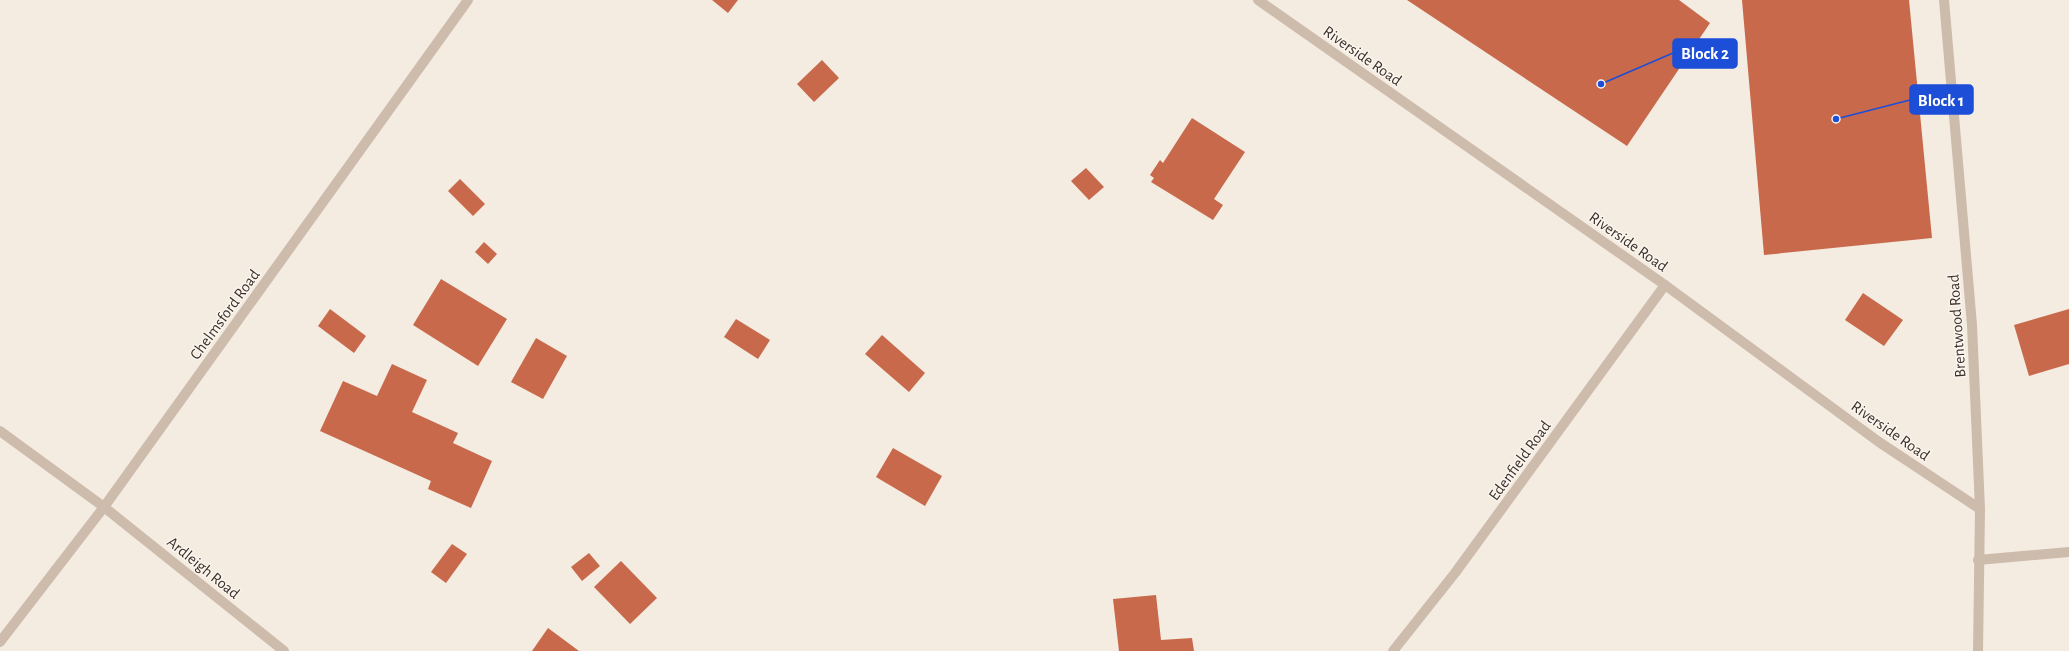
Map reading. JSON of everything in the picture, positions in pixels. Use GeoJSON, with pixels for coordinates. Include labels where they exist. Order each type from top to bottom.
{"type":"FeatureCollection","features":[{"type":"Feature","properties":{"kind":"street","name":"Chelmsford Road"},"geometry":{"type":"LineString","coordinates":[[0,642],[104,507],[468,0]]}},
{"type":"Feature","properties":{"kind":"street","name":"Riverside Road"},"geometry":{"type":"LineString","coordinates":[[1258,0],[1665,285],[1879,442],[1980,509]]}},
{"type":"Feature","properties":{"kind":"street","name":"Brentwood Road"},"geometry":{"type":"LineString","coordinates":[[1944,0],[1972,325],[1980,509],[1978,560],[1978,651]]}},
{"type":"Feature","properties":{"kind":"street","name":"Edenfield Road"},"geometry":{"type":"LineString","coordinates":[[1394,651],[1455,573],[1665,285]]}},
{"type":"Feature","properties":{"kind":"street","name":"Ardleigh Road"},"geometry":{"type":"LineString","coordinates":[[0,431],[104,507],[284,651]]}},
{"type":"Feature","properties":{"kind":"street"},"geometry":{"type":"LineString","coordinates":[[1978,560],[2069,552]]}},
{"type":"Feature","properties":{"kind":"building"},"geometry":{"type":"Polygon","coordinates":[[[712,0],[738,0],[728,13],[712,0]]]}},
{"type":"Feature","properties":{"kind":"building"},"geometry":{"type":"Polygon","coordinates":[[[1407,0],[1679,0],[1710,23],[1627,146],[1407,0]]]}},
{"type":"Feature","properties":{"kind":"building"},"geometry":{"type":"Polygon","coordinates":[[[1742,0],[1909,0],[1932,238],[1764,255],[1742,0]]]}},
{"type":"Feature","properties":{"kind":"building"},"geometry":{"type":"Polygon","coordinates":[[[822,60],[839,78],[814,102],[797,84],[822,60]]]}},
{"type":"Feature","properties":{"kind":"building"},"geometry":{"type":"Polygon","coordinates":[[[1192,118],[1245,152],[1214,199],[1223,205],[1213,220],[1151,182],[1154,178],[1150,175],[1160,160],[1163,163],[1192,118]]]}},
{"type":"Feature","properties":{"kind":"building"},"geometry":{"type":"Polygon","coordinates":[[[1086,168],[1104,187],[1089,200],[1071,181],[1086,168]]]}},
{"type":"Feature","properties":{"kind":"building"},"geometry":{"type":"Polygon","coordinates":[[[460,179],[485,204],[473,216],[448,191],[460,179]]]}},
{"type":"Feature","properties":{"kind":"building"},"geometry":{"type":"Polygon","coordinates":[[[484,242],[497,254],[488,264],[475,252],[484,242]]]}},
{"type":"Feature","properties":{"kind":"building"},"geometry":{"type":"Polygon","coordinates":[[[441,279],[507,319],[478,366],[413,325],[441,279]]]}},
{"type":"Feature","properties":{"kind":"building"},"geometry":{"type":"Polygon","coordinates":[[[1863,293],[1903,320],[1884,346],[1845,320],[1863,293]]]}},
{"type":"Feature","properties":{"kind":"building"},"geometry":{"type":"Polygon","coordinates":[[[330,309],[366,336],[354,353],[318,326],[330,309]]]}},
{"type":"Feature","properties":{"kind":"building"},"geometry":{"type":"Polygon","coordinates":[[[2069,309],[2069,364],[2029,376],[2014,325],[2069,309]]]}},
{"type":"Feature","properties":{"kind":"building"},"geometry":{"type":"Polygon","coordinates":[[[736,319],[770,340],[758,359],[724,337],[736,319]]]}},
{"type":"Feature","properties":{"kind":"building"},"geometry":{"type":"Polygon","coordinates":[[[882,335],[925,373],[909,392],[865,354],[882,335]]]}},
{"type":"Feature","properties":{"kind":"building"},"geometry":{"type":"Polygon","coordinates":[[[536,338],[567,356],[543,399],[511,382],[536,338]]]}},
{"type":"Feature","properties":{"kind":"building"},"geometry":{"type":"Polygon","coordinates":[[[392,364],[427,380],[412,412],[458,433],[453,443],[492,461],[471,508],[428,489],[431,481],[320,431],[343,381],[377,396],[392,364]]]}},
{"type":"Feature","properties":{"kind":"building"},"geometry":{"type":"Polygon","coordinates":[[[893,448],[942,476],[925,506],[876,477],[893,448]]]}},
{"type":"Feature","properties":{"kind":"building"},"geometry":{"type":"Polygon","coordinates":[[[452,544],[467,554],[446,583],[431,572],[452,544]]]}},
{"type":"Feature","properties":{"kind":"building"},"geometry":{"type":"Polygon","coordinates":[[[589,553],[600,566],[582,581],[571,567],[589,553]]]}},
{"type":"Feature","properties":{"kind":"building"},"geometry":{"type":"Polygon","coordinates":[[[621,561],[657,598],[630,624],[594,587],[621,561]]]}},
{"type":"Feature","properties":{"kind":"building"},"geometry":{"type":"Polygon","coordinates":[[[1156,595],[1161,640],[1192,638],[1194,651],[1119,651],[1113,599],[1156,595]]]}},
{"type":"Feature","properties":{"kind":"building"},"geometry":{"type":"Polygon","coordinates":[[[548,628],[579,651],[532,651],[548,628]]]}},
{"type":"Feature","properties":{"kind":"place","name":"Block 2"},"geometry":{"type":"Point","coordinates":[1601,84]}},
{"type":"Feature","properties":{"kind":"place","name":"Block 1"},"geometry":{"type":"Point","coordinates":[1836,119]}}]}
